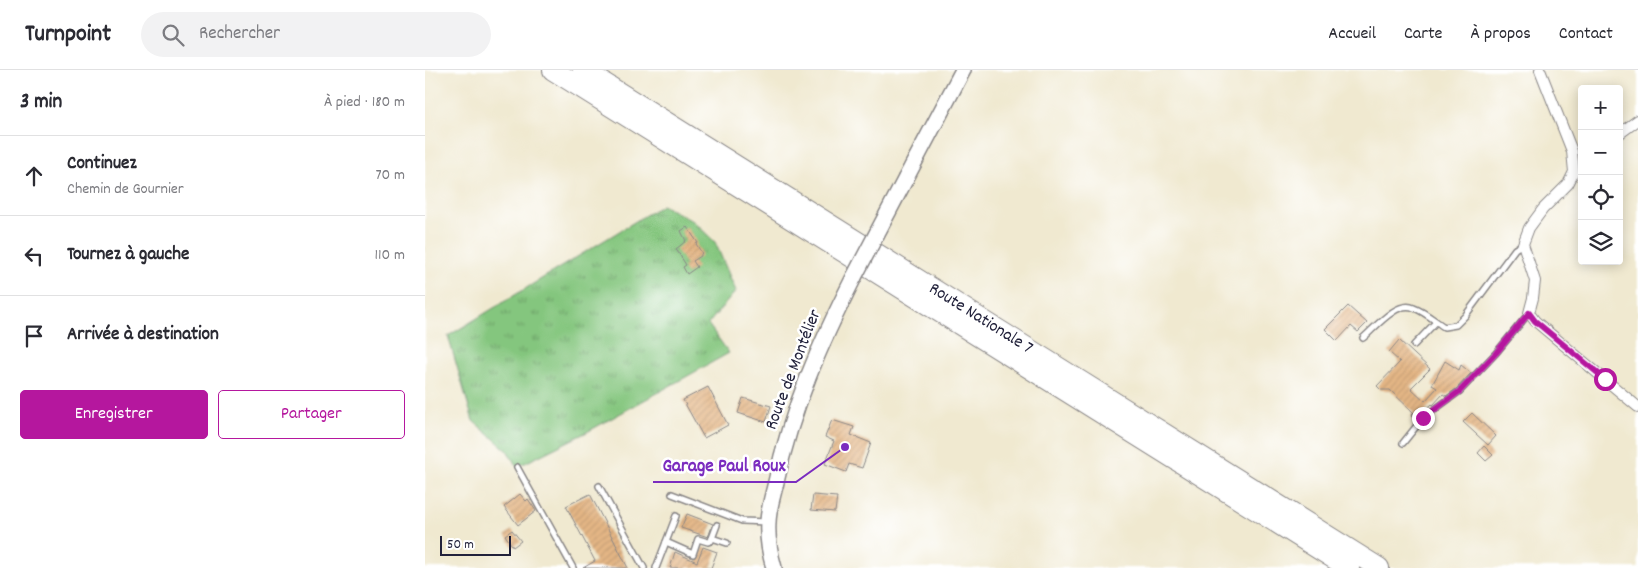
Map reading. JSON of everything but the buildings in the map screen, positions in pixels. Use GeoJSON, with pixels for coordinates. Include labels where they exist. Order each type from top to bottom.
{"type":"FeatureCollection","features":[{"type":"Feature","properties":{"kind":"highway","name":"Route Nationale 7"},"geometry":{"type":"LineString","coordinates":[[553,70],[1349,568]]}},
{"type":"Feature","properties":{"kind":"highway","name":"Route Nationale 7"},"geometry":{"type":"LineString","coordinates":[[583,70],[1379,568]]}},
{"type":"Feature","properties":{"kind":"main road","name":"Route de Montélier"},"geometry":{"type":"LineString","coordinates":[[774,568],[771,558],[768,522],[781,458],[804,388],[829,326],[963,70]]}},
{"type":"Feature","properties":{"kind":"street"},"geometry":{"type":"LineString","coordinates":[[1540,70],[1578,168],[1568,184],[1543,209],[1529,228],[1523,244],[1535,281],[1529,313],[1535,321],[1638,408]]}},
{"type":"Feature","properties":{"kind":"street"},"geometry":{"type":"LineString","coordinates":[[1623,131],[1638,120]]}},
{"type":"Feature","properties":{"kind":"lane"},"geometry":{"type":"LineString","coordinates":[[1363,338],[1385,318],[1401,307],[1413,307],[1444,327],[1456,325],[1465,316],[1515,249],[1523,244]]}},
{"type":"Feature","properties":{"kind":"lane"},"geometry":{"type":"LineString","coordinates":[[1403,443],[1423,418],[1460,391],[1496,353],[1529,313]]}},
{"type":"Feature","properties":{"kind":"lane"},"geometry":{"type":"LineString","coordinates":[[1414,345],[1436,322]]}},
{"type":"Feature","properties":{"kind":"lane"},"geometry":{"type":"LineString","coordinates":[[517,467],[573,568]]}},
{"type":"Feature","properties":{"kind":"lane"},"geometry":{"type":"LineString","coordinates":[[599,486],[644,568]]}},
{"type":"Feature","properties":{"kind":"lane"},"geometry":{"type":"LineString","coordinates":[[672,494],[743,521],[768,522]]}},
{"type":"Feature","properties":{"kind":"lane"},"geometry":{"type":"LineString","coordinates":[[656,568],[676,516]]}},
{"type":"Feature","properties":{"kind":"lane"},"geometry":{"type":"LineString","coordinates":[[666,542],[693,554],[698,539],[708,542],[711,540],[717,525]]}},
{"type":"Feature","properties":{"kind":"lane"},"geometry":{"type":"LineString","coordinates":[[713,538],[727,544]]}},
{"type":"Feature","properties":{"kind":"green space"},"geometry":{"type":"Polygon","coordinates":[[[662,205],[693,221],[715,242],[736,291],[708,324],[729,353],[587,432],[517,467],[507,450],[473,421],[448,336],[662,205]]]}},
{"type":"Feature","properties":{"kind":"place","name":"Garage Paul Roux"},"geometry":{"type":"Point","coordinates":[845,447]}},
{"type":"Feature","properties":{"kind":"route"},"geometry":{"type":"LineString","coordinates":[[1423,418],[1460,391],[1496,353],[1529,313],[1535,321],[1605,379]]}}]}
